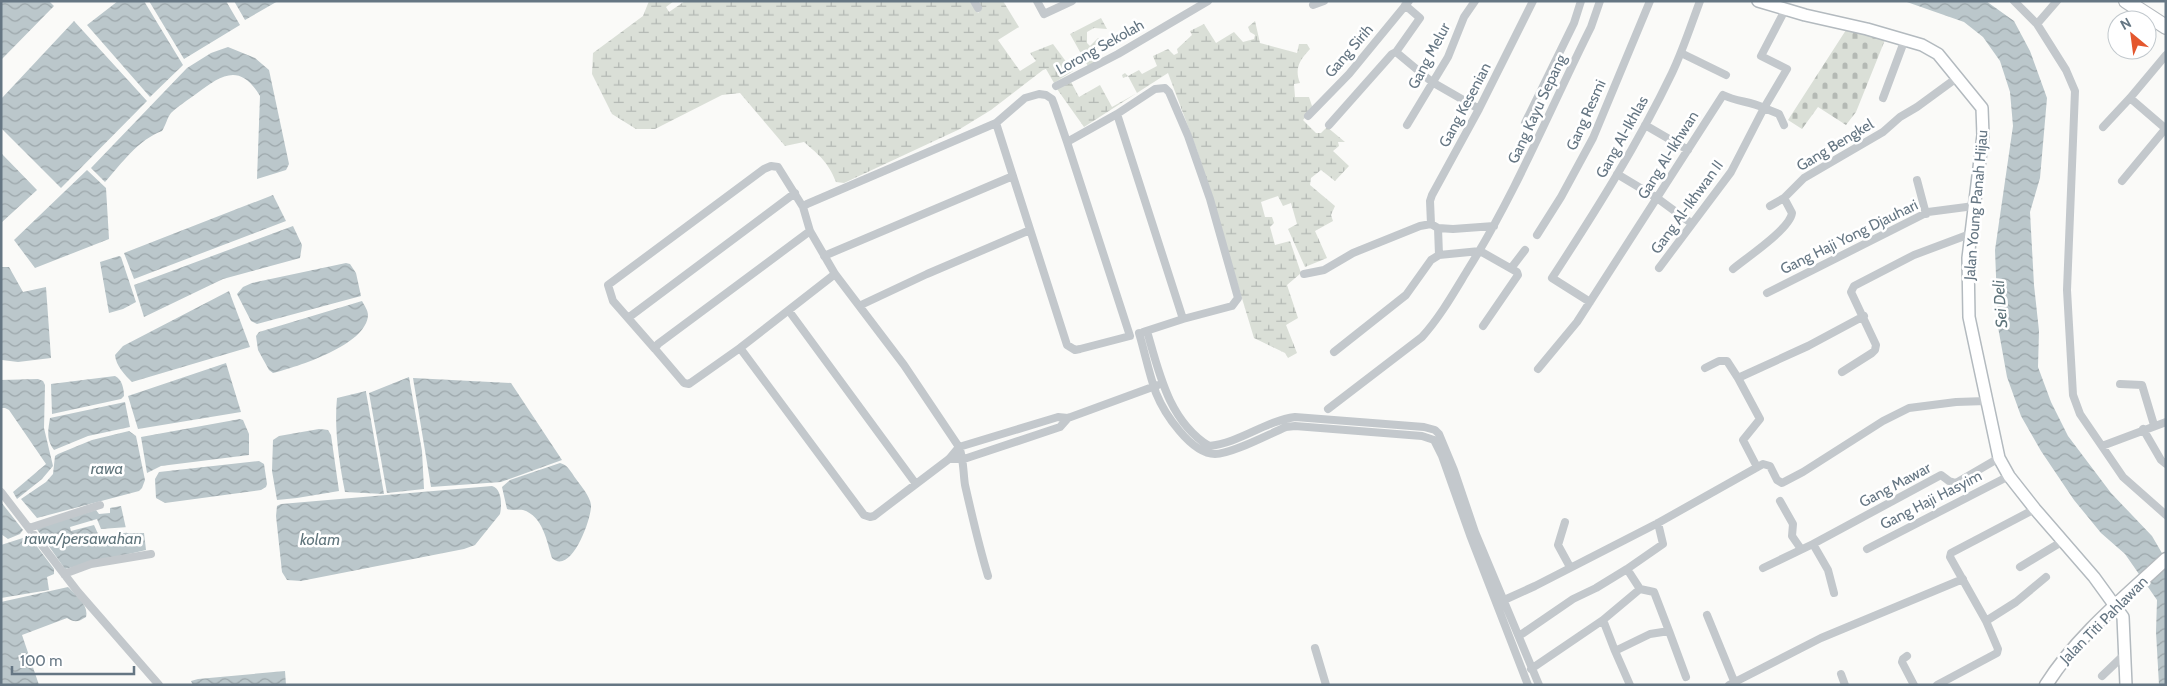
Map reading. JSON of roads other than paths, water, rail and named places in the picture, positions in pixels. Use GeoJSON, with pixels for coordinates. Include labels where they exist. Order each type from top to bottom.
{"type":"FeatureCollection","features":[{"type":"Feature","properties":{"kind":"highway"},"geometry":{"type":"LineString","coordinates":[[2126,1],[2166,27]]}},
{"type":"Feature","properties":{"kind":"highway"},"geometry":{"type":"LineString","coordinates":[[2144,1],[2166,16]]}},
{"type":"Feature","properties":{"kind":"main road","name":"Jalan Titi Pahlawan"},"geometry":{"type":"LineString","coordinates":[[2046,685],[2065,657],[2126,595],[2166,559]]}},
{"type":"Feature","properties":{"kind":"street"},"geometry":{"type":"LineString","coordinates":[[1037,1],[1044,14],[1072,1]]}},
{"type":"Feature","properties":{"kind":"street","name":"Lorong Sekolah"},"geometry":{"type":"LineString","coordinates":[[1056,86],[1110,59],[1208,1]]}},
{"type":"Feature","properties":{"kind":"street"},"geometry":{"type":"LineString","coordinates":[[1314,6],[1324,1]]}},
{"type":"Feature","properties":{"kind":"street","name":"Gang Melur"},"geometry":{"type":"LineString","coordinates":[[1407,124],[1448,57],[1464,17],[1475,1]]}},
{"type":"Feature","properties":{"kind":"street","name":"Gang Kesenian"},"geometry":{"type":"LineString","coordinates":[[1439,255],[1430,201],[1479,109],[1532,1]]}},
{"type":"Feature","properties":{"kind":"street"},"geometry":{"type":"LineString","coordinates":[[1525,123],[1563,47],[1581,1]]}},
{"type":"Feature","properties":{"kind":"street","name":"Gang Kayu Sepang"},"geometry":{"type":"LineString","coordinates":[[1328,409],[1422,337],[1434,324],[1494,226],[1570,71],[1591,26],[1600,1]]}},
{"type":"Feature","properties":{"kind":"street","name":"Gang Resmi"},"geometry":{"type":"LineString","coordinates":[[1537,235],[1561,197],[1593,138],[1650,1]]}},
{"type":"Feature","properties":{"kind":"street","name":"Gang Al-Ikhlas"},"geometry":{"type":"LineString","coordinates":[[1590,302],[1552,278],[1617,174],[1645,125],[1681,53],[1700,1]]}},
{"type":"Feature","properties":{"kind":"street","name":"Jalan Young Panah Hijau"},"geometry":{"type":"LineString","coordinates":[[1758,1],[1785,10],[1922,44],[1938,54],[1982,108],[1983,135],[1968,258],[1969,317],[1999,458],[2009,476],[2094,577],[2123,617],[2126,685]]}},
{"type":"Feature","properties":{"kind":"street"},"geometry":{"type":"LineString","coordinates":[[2014,1],[2037,24],[2066,70],[2075,91],[2066,290],[2073,395],[2080,414],[2123,477],[2166,515]]}},
{"type":"Feature","properties":{"kind":"street"},"geometry":{"type":"LineString","coordinates":[[2037,24],[2057,1]]}},
{"type":"Feature","properties":{"kind":"street"},"geometry":{"type":"LineString","coordinates":[[1329,125],[1392,54],[1396,52],[1420,18],[1407,3]]}},
{"type":"Feature","properties":{"kind":"street","name":"Gang Sirih"},"geometry":{"type":"LineString","coordinates":[[1308,116],[1349,74],[1407,3]]}},
{"type":"Feature","properties":{"kind":"street"},"geometry":{"type":"LineString","coordinates":[[1784,125],[1780,114],[1764,108],[1786,69],[1761,56],[1785,10]]}},
{"type":"Feature","properties":{"kind":"street"},"geometry":{"type":"LineString","coordinates":[[1883,98],[1906,39]]}},
{"type":"Feature","properties":{"kind":"street"},"geometry":{"type":"LineString","coordinates":[[1396,52],[1432,82],[1479,109]]}},
{"type":"Feature","properties":{"kind":"street"},"geometry":{"type":"LineString","coordinates":[[1681,53],[1726,75]]}},
{"type":"Feature","properties":{"kind":"street"},"geometry":{"type":"LineString","coordinates":[[2103,128],[2166,55]]}},
{"type":"Feature","properties":{"kind":"street","name":"Gang Bengkel"},"geometry":{"type":"LineString","coordinates":[[1770,206],[1784,198],[1804,178],[1883,132],[1900,117],[1958,77]]}},
{"type":"Feature","properties":{"kind":"street"},"geometry":{"type":"LineString","coordinates":[[996,123],[1064,338],[1070,348],[1080,349],[1130,336],[1184,318],[1232,306],[1238,298],[1210,199],[1188,136],[1169,92],[1165,88],[1156,89],[1068,142]]}},
{"type":"Feature","properties":{"kind":"street"},"geometry":{"type":"LineString","coordinates":[[803,207],[996,123],[1019,101],[1032,96],[1046,95],[1052,99],[1068,142],[1130,336]]}},
{"type":"Feature","properties":{"kind":"street","name":"Gang Al-Ikhwan"},"geometry":{"type":"LineString","coordinates":[[1538,369],[1577,322],[1723,95],[1735,101],[1748,101],[1764,108]]}},
{"type":"Feature","properties":{"kind":"street"},"geometry":{"type":"LineString","coordinates":[[2122,181],[2166,128],[2130,98]]}},
{"type":"Feature","properties":{"kind":"street","name":"Gang Al-Ikhwan II"},"geometry":{"type":"LineString","coordinates":[[1659,268],[1731,172],[1764,108]]}},
{"type":"Feature","properties":{"kind":"street"},"geometry":{"type":"LineString","coordinates":[[1117,114],[1184,318]]}},
{"type":"Feature","properties":{"kind":"street"},"geometry":{"type":"LineString","coordinates":[[1645,125],[1688,150]]}},
{"type":"Feature","properties":{"kind":"street"},"geometry":{"type":"LineString","coordinates":[[835,274],[789,311],[688,385],[628,318],[610,295],[608,286],[764,169],[771,166],[778,168],[803,207],[810,231],[835,274],[861,305],[959,447],[964,459],[964,478],[970,509],[988,576]]}},
{"type":"Feature","properties":{"kind":"street"},"geometry":{"type":"LineString","coordinates":[[1617,174],[1657,198],[1691,223]]}},
{"type":"Feature","properties":{"kind":"street"},"geometry":{"type":"LineString","coordinates":[[824,256],[1013,176]]}},
{"type":"Feature","properties":{"kind":"street"},"geometry":{"type":"LineString","coordinates":[[1917,180],[1926,214]]}},
{"type":"Feature","properties":{"kind":"street"},"geometry":{"type":"LineString","coordinates":[[628,318],[795,193]]}},
{"type":"Feature","properties":{"kind":"street"},"geometry":{"type":"LineString","coordinates":[[1732,269],[1775,235],[1790,220],[1792,213],[1784,198]]}},
{"type":"Feature","properties":{"kind":"street","name":"Gang Haji Yong Djauhari"},"geometry":{"type":"LineString","coordinates":[[1767,293],[1926,214],[1974,206]]}},
{"type":"Feature","properties":{"kind":"street"},"geometry":{"type":"LineString","coordinates":[[1304,274],[1324,270],[1354,253],[1420,226],[1468,229],[1494,226]]}},
{"type":"Feature","properties":{"kind":"street"},"geometry":{"type":"LineString","coordinates":[[861,305],[927,274],[1030,230]]}},
{"type":"Feature","properties":{"kind":"street"},"geometry":{"type":"LineString","coordinates":[[656,349],[658,344],[810,231]]}},
{"type":"Feature","properties":{"kind":"street"},"geometry":{"type":"LineString","coordinates":[[1842,372],[1876,350],[1876,342],[1852,292],[1854,286],[1914,255],[1970,234]]}},
{"type":"Feature","properties":{"kind":"street"},"geometry":{"type":"LineString","coordinates":[[1512,268],[1525,250]]}},
{"type":"Feature","properties":{"kind":"street"},"geometry":{"type":"LineString","coordinates":[[1334,352],[1406,295],[1431,260],[1439,255],[1480,251],[1512,268],[1518,275],[1484,326]]}},
{"type":"Feature","properties":{"kind":"street"},"geometry":{"type":"LineString","coordinates":[[789,311],[916,484]]}},
{"type":"Feature","properties":{"kind":"street"},"geometry":{"type":"LineString","coordinates":[[1738,378],[1864,316]]}},
{"type":"Feature","properties":{"kind":"street"},"geometry":{"type":"LineString","coordinates":[[1143,332],[1162,384],[1180,417],[1205,454],[1224,453],[1286,427],[1295,426],[1429,437],[1437,445],[1466,517],[1528,684],[1538,683],[1519,636],[1484,564]]}},
{"type":"Feature","properties":{"kind":"street"},"geometry":{"type":"LineString","coordinates":[[1143,332],[1154,386],[1159,400],[1172,421],[1198,444],[1219,445],[1295,416],[1424,427],[1435,430],[1439,434],[1454,470],[1466,517]]}},
{"type":"Feature","properties":{"kind":"street"},"geometry":{"type":"LineString","coordinates":[[740,348],[864,515],[870,517],[874,516],[948,459],[959,447],[1058,418],[1068,418],[1162,384]]}},
{"type":"Feature","properties":{"kind":"street"},"geometry":{"type":"LineString","coordinates":[[1705,368],[1719,361],[1727,361],[1760,419],[1743,440],[1757,467]]}},
{"type":"Feature","properties":{"kind":"street"},"geometry":{"type":"LineString","coordinates":[[2120,384],[2142,385],[2154,425]]}},
{"type":"Feature","properties":{"kind":"street"},"geometry":{"type":"LineString","coordinates":[[1502,601],[1658,523],[1766,463],[1770,466],[1777,480],[1782,483],[1803,472],[1883,421],[1909,408],[1956,402],[1986,401]]}},
{"type":"Feature","properties":{"kind":"street"},"geometry":{"type":"LineString","coordinates":[[1295,416],[1295,426]]}},
{"type":"Feature","properties":{"kind":"street"},"geometry":{"type":"LineString","coordinates":[[948,459],[964,459],[1060,427],[1068,418]]}},
{"type":"Feature","properties":{"kind":"street"},"geometry":{"type":"LineString","coordinates":[[2102,446],[2143,429],[2166,422]]}},
{"type":"Feature","properties":{"kind":"street"},"geometry":{"type":"LineString","coordinates":[[2143,429],[2161,460],[2166,464]]}},
{"type":"Feature","properties":{"kind":"street"},"geometry":{"type":"LineString","coordinates":[[979,442],[983,453]]}},
{"type":"Feature","properties":{"kind":"street","name":"Gang Mawar"},"geometry":{"type":"LineString","coordinates":[[1763,568],[1813,544],[1942,475],[1949,481],[1956,483],[1999,458]]}},
{"type":"Feature","properties":{"kind":"street","name":"Gang Haji Hasyim"},"geometry":{"type":"LineString","coordinates":[[1867,550],[2009,476]]}},
{"type":"Feature","properties":{"kind":"street"},"geometry":{"type":"LineString","coordinates":[[1,492],[35,526],[64,574],[159,685]]}},
{"type":"Feature","properties":{"kind":"street"},"geometry":{"type":"LineString","coordinates":[[1780,501],[1793,524],[1792,536],[1801,549]]}},
{"type":"Feature","properties":{"kind":"street"},"geometry":{"type":"LineString","coordinates":[[35,526],[100,505]]}},
{"type":"Feature","properties":{"kind":"street"},"geometry":{"type":"LineString","coordinates":[[1937,685],[1998,651],[1986,621],[1950,557],[1951,553],[2035,509]]}},
{"type":"Feature","properties":{"kind":"street"},"geometry":{"type":"LineString","coordinates":[[1565,522],[1558,544],[1570,567]]}},
{"type":"Feature","properties":{"kind":"street"},"geometry":{"type":"LineString","coordinates":[[1519,636],[1573,599],[1596,588],[1663,544],[1658,523]]}},
{"type":"Feature","properties":{"kind":"street"},"geometry":{"type":"LineString","coordinates":[[2020,567],[2063,541]]}},
{"type":"Feature","properties":{"kind":"street"},"geometry":{"type":"LineString","coordinates":[[1813,544],[1828,570],[1834,593]]}},
{"type":"Feature","properties":{"kind":"street"},"geometry":{"type":"LineString","coordinates":[[64,574],[91,564],[151,554]]}},
{"type":"Feature","properties":{"kind":"street"},"geometry":{"type":"LineString","coordinates":[[1627,569],[1640,589],[1654,592],[1686,677]]}},
{"type":"Feature","properties":{"kind":"street"},"geometry":{"type":"LineString","coordinates":[[1986,621],[2016,602],[2046,577]]}},
{"type":"Feature","properties":{"kind":"street"},"geometry":{"type":"LineString","coordinates":[[1707,615],[1732,683],[1836,631],[1963,579]]}},
{"type":"Feature","properties":{"kind":"street"},"geometry":{"type":"LineString","coordinates":[[1531,669],[1603,620],[1640,589]]}},
{"type":"Feature","properties":{"kind":"street"},"geometry":{"type":"LineString","coordinates":[[1603,620],[1630,685]]}},
{"type":"Feature","properties":{"kind":"street"},"geometry":{"type":"LineString","coordinates":[[1615,651],[1650,634],[1669,631]]}},
{"type":"Feature","properties":{"kind":"street"},"geometry":{"type":"LineString","coordinates":[[1315,648],[1326,685]]}},
{"type":"Feature","properties":{"kind":"street"},"geometry":{"type":"LineString","coordinates":[[2102,676],[2124,655]]}},
{"type":"Feature","properties":{"kind":"street"},"geometry":{"type":"LineString","coordinates":[[1907,656],[1902,662],[1914,685]]}},
{"type":"Feature","properties":{"kind":"street"},"geometry":{"type":"LineString","coordinates":[[1841,674],[1846,685]]}},
{"type":"Feature","properties":{"kind":"water"},"geometry":{"type":"Polygon","coordinates":[[[1,1],[49,1],[54,6],[1,60],[1,1]]]}},
{"type":"Feature","properties":{"kind":"water"},"geometry":{"type":"Polygon","coordinates":[[[118,1],[144,1],[183,65],[150,97],[87,25],[118,1]]]}},
{"type":"Feature","properties":{"kind":"water"},"geometry":{"type":"Polygon","coordinates":[[[149,1],[226,1],[240,25],[184,59],[149,1]]]}},
{"type":"Feature","properties":{"kind":"water"},"geometry":{"type":"Polygon","coordinates":[[[234,1],[278,1],[245,20],[234,1]]]}},
{"type":"Feature","properties":{"kind":"water","name":"Sei Deli"},"geometry":{"type":"Polygon","coordinates":[[[1904,1],[1986,1],[2014,21],[2030,51],[2047,98],[2040,178],[2030,212],[2034,285],[2039,331],[2038,367],[2051,402],[2068,436],[2111,493],[2152,536],[2166,560],[2166,685],[2159,685],[2156,632],[2157,600],[2125,554],[2101,533],[2074,500],[2041,451],[2021,416],[2007,377],[1998,327],[1995,250],[2013,126],[2010,92],[2000,61],[1983,37],[1964,22],[1904,1]]]}},
{"type":"Feature","properties":{"kind":"water"},"geometry":{"type":"Polygon","coordinates":[[[74,21],[147,101],[61,188],[1,128],[1,99],[74,21]]]}},
{"type":"Feature","properties":{"kind":"water"},"geometry":{"type":"Polygon","coordinates":[[[228,47],[255,58],[269,70],[289,164],[286,170],[257,179],[260,96],[253,85],[238,75],[222,77],[174,110],[162,131],[138,146],[105,182],[91,168],[187,68],[211,53],[228,47]]]}},
{"type":"Feature","properties":{"kind":"water"},"geometry":{"type":"Polygon","coordinates":[[[1,153],[37,190],[1,223],[1,153]]]}},
{"type":"Feature","properties":{"kind":"water"},"geometry":{"type":"Polygon","coordinates":[[[87,170],[106,188],[109,239],[35,268],[14,240],[87,170]]]}},
{"type":"Feature","properties":{"kind":"water"},"geometry":{"type":"Polygon","coordinates":[[[273,195],[286,221],[134,279],[124,253],[273,195]]]}},
{"type":"Feature","properties":{"kind":"water"},"geometry":{"type":"Polygon","coordinates":[[[293,226],[302,245],[300,258],[223,279],[144,317],[134,285],[293,226]]]}},
{"type":"Feature","properties":{"kind":"water"},"geometry":{"type":"Polygon","coordinates":[[[121,257],[136,302],[123,309],[109,313],[100,262],[121,257]]]}},
{"type":"Feature","properties":{"kind":"water"},"geometry":{"type":"Polygon","coordinates":[[[346,263],[350,264],[356,273],[361,296],[257,324],[251,321],[237,294],[243,287],[252,283],[346,263]]]}},
{"type":"Feature","properties":{"kind":"water"},"geometry":{"type":"Polygon","coordinates":[[[1,267],[9,267],[23,292],[46,287],[51,358],[18,362],[2,360],[1,267]]]}},
{"type":"Feature","properties":{"kind":"water"},"geometry":{"type":"Polygon","coordinates":[[[229,291],[250,347],[132,382],[121,370],[115,355],[123,346],[229,291]]]}},
{"type":"Feature","properties":{"kind":"water"},"geometry":{"type":"Polygon","coordinates":[[[362,301],[368,315],[365,326],[344,345],[298,366],[273,373],[269,370],[258,350],[256,336],[259,332],[362,301]]]}},
{"type":"Feature","properties":{"kind":"water"},"geometry":{"type":"Polygon","coordinates":[[[226,363],[241,412],[138,429],[128,396],[226,363]]]}},
{"type":"Feature","properties":{"kind":"water"},"geometry":{"type":"Polygon","coordinates":[[[115,376],[123,387],[124,396],[121,399],[52,414],[51,384],[115,376]]]}},
{"type":"Feature","properties":{"kind":"water"},"geometry":{"type":"Polygon","coordinates":[[[409,377],[422,451],[424,489],[387,493],[369,393],[409,377]]]}},
{"type":"Feature","properties":{"kind":"water"},"geometry":{"type":"Polygon","coordinates":[[[413,378],[511,383],[562,460],[501,482],[431,487],[413,378]]]}},
{"type":"Feature","properties":{"kind":"water"},"geometry":{"type":"Polygon","coordinates":[[[38,379],[43,381],[45,385],[44,428],[53,466],[42,479],[17,499],[13,492],[46,464],[9,410],[1,408],[1,380],[38,379]]]}},
{"type":"Feature","properties":{"kind":"water"},"geometry":{"type":"Polygon","coordinates":[[[366,391],[384,494],[345,492],[339,457],[337,398],[366,391]]]}},
{"type":"Feature","properties":{"kind":"water"},"geometry":{"type":"Polygon","coordinates":[[[125,402],[130,427],[88,436],[54,450],[51,446],[48,435],[50,418],[125,402]]]}},
{"type":"Feature","properties":{"kind":"water"},"geometry":{"type":"Polygon","coordinates":[[[243,420],[249,434],[249,455],[161,466],[147,473],[141,437],[243,420]]]}},
{"type":"Feature","properties":{"kind":"water"},"geometry":{"type":"Polygon","coordinates":[[[319,429],[328,430],[331,435],[339,491],[277,500],[272,471],[273,440],[279,436],[319,429]]]}},
{"type":"Feature","properties":{"kind":"water","name":"rawa"},"geometry":{"type":"Polygon","coordinates":[[[129,431],[136,436],[145,480],[139,491],[37,518],[21,499],[46,482],[53,474],[55,456],[58,454],[92,440],[129,431]]]}},
{"type":"Feature","properties":{"kind":"water"},"geometry":{"type":"Polygon","coordinates":[[[259,461],[264,464],[267,484],[261,490],[165,503],[156,498],[155,479],[159,472],[259,461]]]}},
{"type":"Feature","properties":{"kind":"water"},"geometry":{"type":"Polygon","coordinates":[[[560,463],[571,471],[587,495],[591,505],[588,521],[579,543],[573,553],[566,559],[559,561],[552,558],[543,530],[530,513],[523,510],[507,509],[502,487],[510,480],[560,463]]]}},
{"type":"Feature","properties":{"kind":"water","name":"kolam"},"geometry":{"type":"Polygon","coordinates":[[[492,486],[498,490],[501,502],[500,514],[475,545],[464,549],[301,581],[287,580],[282,572],[276,516],[277,506],[281,504],[492,486]]]}},
{"type":"Feature","properties":{"kind":"water"},"geometry":{"type":"Polygon","coordinates":[[[1,502],[23,530],[20,534],[8,539],[1,534],[1,502]]]}},
{"type":"Feature","properties":{"kind":"water","name":"rawa/persawahan"},"geometry":{"type":"Polygon","coordinates":[[[121,506],[127,533],[144,533],[146,550],[65,569],[36,528],[96,510],[99,514],[110,513],[110,508],[121,506]]]}},
{"type":"Feature","properties":{"kind":"water"},"geometry":{"type":"Polygon","coordinates":[[[29,536],[54,569],[54,574],[47,577],[49,590],[1,598],[1,545],[29,536]]]}},
{"type":"Feature","properties":{"kind":"water"},"geometry":{"type":"Polygon","coordinates":[[[68,587],[84,604],[86,617],[76,621],[67,618],[22,635],[39,685],[1,685],[1,602],[68,587]]]}},
{"type":"Feature","properties":{"kind":"water"},"geometry":{"type":"Polygon","coordinates":[[[285,671],[286,685],[193,685],[191,681],[198,679],[285,671]]]}}]}
